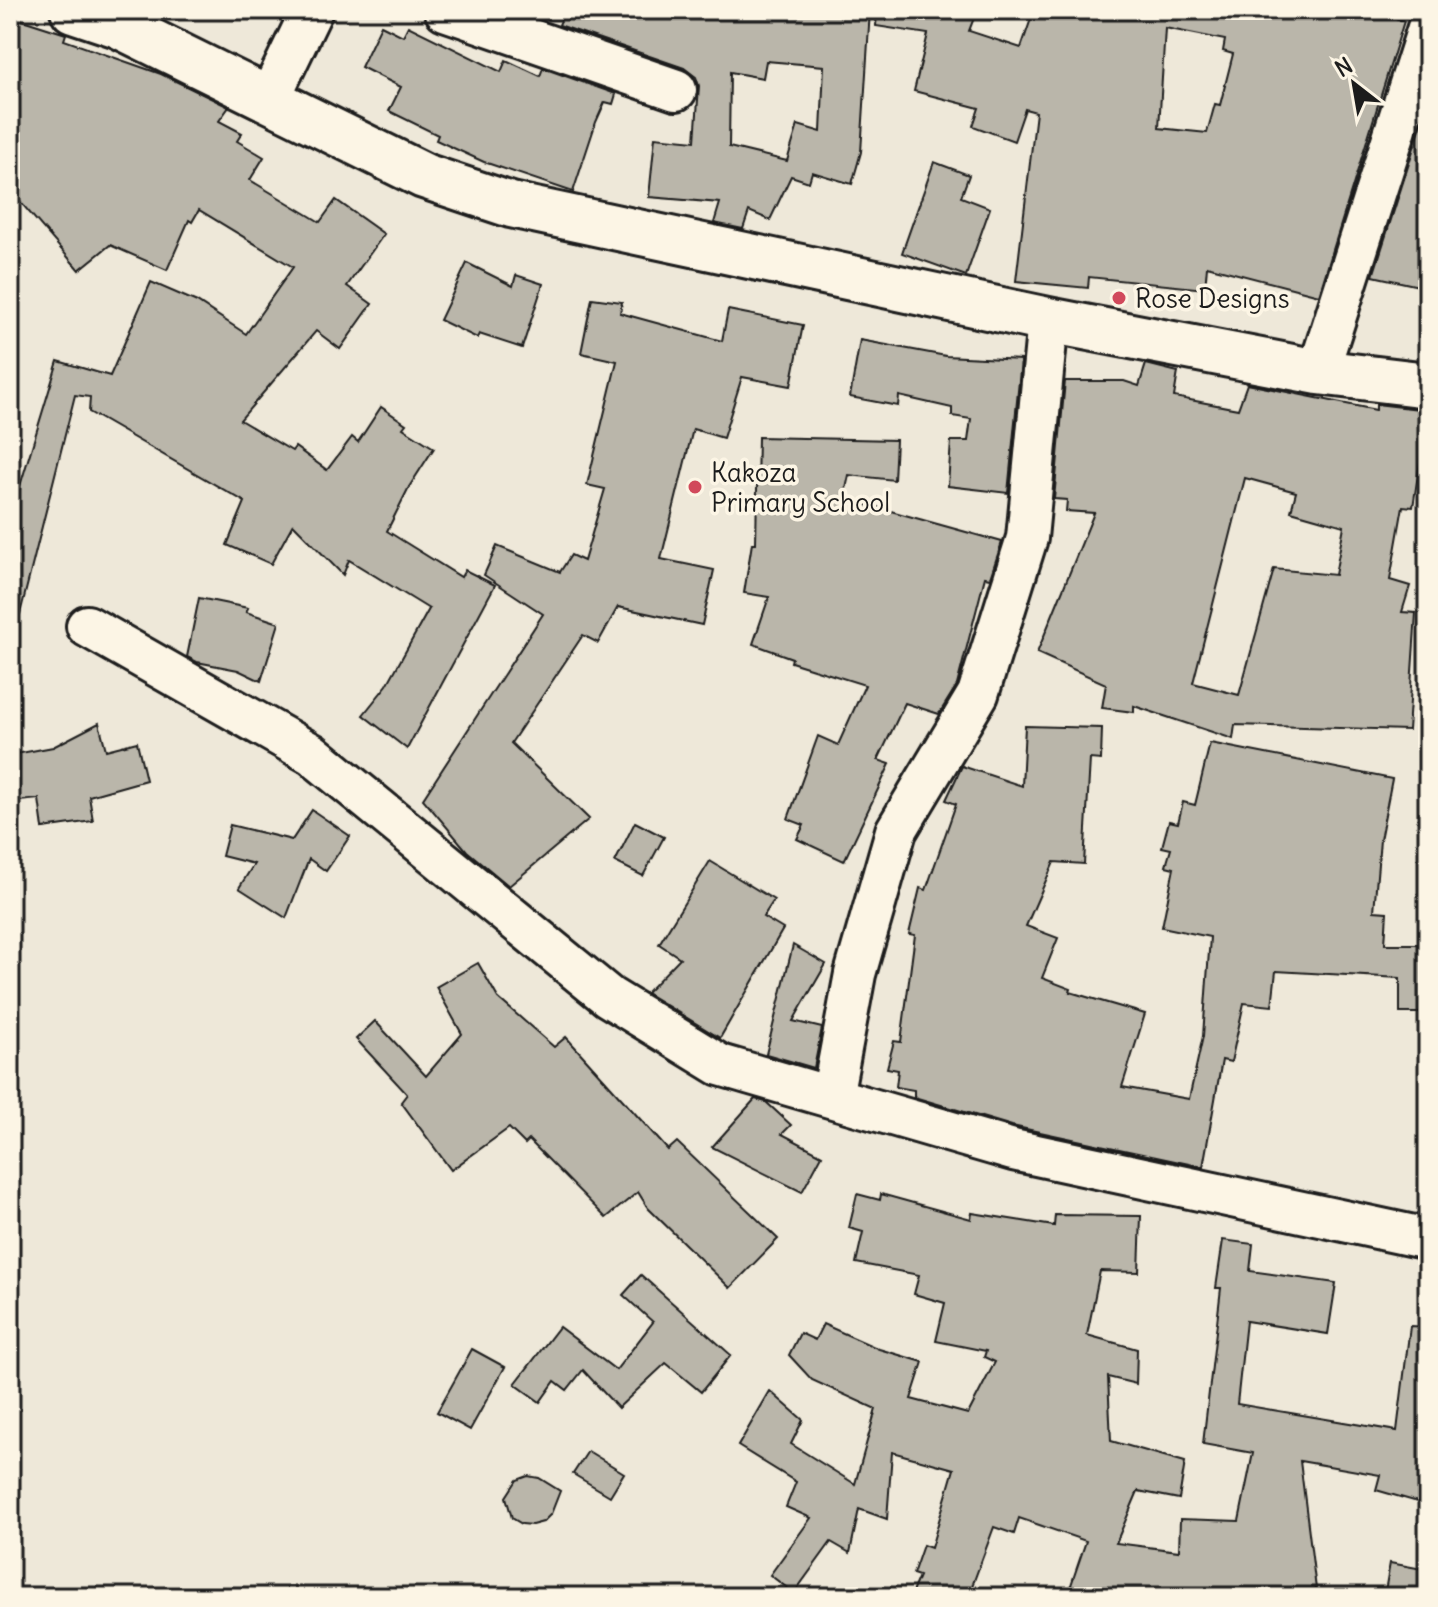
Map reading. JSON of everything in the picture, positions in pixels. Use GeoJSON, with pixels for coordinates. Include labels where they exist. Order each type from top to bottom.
{"type":"FeatureCollection","features":[{"type":"Feature","properties":{"kind":"street"},"geometry":{"type":"LineString","coordinates":[[73,10],[118,25],[424,176],[511,205],[1048,320],[1318,372],[1428,385]]}},
{"type":"Feature","properties":{"kind":"street"},"geometry":{"type":"LineString","coordinates":[[269,99],[312,10]]}},
{"type":"Feature","properties":{"kind":"street"},"geometry":{"type":"LineString","coordinates":[[445,10],[676,90]]}},
{"type":"Feature","properties":{"kind":"street"},"geometry":{"type":"LineString","coordinates":[[1318,372],[1428,28]]}},
{"type":"Feature","properties":{"kind":"street"},"geometry":{"type":"LineString","coordinates":[[832,1097],[855,974],[896,831],[978,694],[1027,538],[1048,320]]}},
{"type":"Feature","properties":{"kind":"street"},"geometry":{"type":"LineString","coordinates":[[87,626],[312,754],[609,997],[720,1065],[1013,1150],[1428,1239]]}},
{"type":"Feature","properties":{"kind":"building"},"geometry":{"type":"Polygon","coordinates":[[[565,10],[870,10],[861,152],[852,184],[812,172],[809,182],[791,176],[770,220],[749,211],[743,229],[714,223],[720,203],[649,197],[655,137],[695,141],[699,86],[696,77],[684,68],[559,25],[565,10]],[[766,61],[763,78],[730,72],[729,147],[787,161],[798,125],[821,132],[824,66],[766,61]]]}},
{"type":"Feature","properties":{"kind":"building"},"geometry":{"type":"Polygon","coordinates":[[[877,10],[977,10],[969,31],[1021,48],[1034,10],[1311,10],[1335,15],[1337,10],[1371,10],[1404,21],[1319,295],[1207,266],[1205,289],[1089,277],[1088,288],[1016,281],[1036,112],[1025,109],[1014,141],[973,126],[979,108],[914,91],[928,34],[876,26],[877,10]],[[1165,28],[1159,128],[1207,133],[1215,104],[1220,105],[1233,54],[1223,51],[1225,40],[1165,28]]]}},
{"type":"Feature","properties":{"kind":"building"},"geometry":{"type":"Polygon","coordinates":[[[10,16],[66,34],[64,40],[161,74],[229,107],[219,121],[242,133],[237,141],[264,157],[250,180],[320,222],[336,200],[384,234],[347,286],[372,304],[340,349],[316,331],[240,420],[292,451],[295,447],[327,470],[352,437],[358,442],[381,407],[406,424],[403,428],[434,448],[409,487],[387,531],[461,577],[465,570],[495,585],[407,749],[363,715],[387,685],[429,609],[349,560],[343,575],[293,524],[271,564],[227,545],[245,502],[89,412],[90,397],[75,395],[20,614],[10,613],[10,519],[58,361],[110,376],[151,282],[197,302],[246,334],[293,267],[199,210],[192,222],[189,220],[167,270],[110,245],[79,270],[10,190],[10,16]]]}},
{"type":"Feature","properties":{"kind":"building"},"geometry":{"type":"Polygon","coordinates":[[[381,25],[403,36],[408,26],[501,72],[506,60],[540,76],[543,68],[616,94],[613,104],[605,102],[596,122],[573,192],[484,162],[436,140],[438,135],[389,111],[401,87],[361,67],[381,25]]]}},
{"type":"Feature","properties":{"kind":"building"},"geometry":{"type":"Polygon","coordinates":[[[1428,111],[1428,288],[1373,276],[1428,111]]]}},
{"type":"Feature","properties":{"kind":"building"},"geometry":{"type":"Polygon","coordinates":[[[934,162],[969,175],[961,197],[990,208],[966,276],[902,253],[934,162]]]}},
{"type":"Feature","properties":{"kind":"building"},"geometry":{"type":"Polygon","coordinates":[[[467,263],[513,286],[516,275],[543,284],[522,348],[479,334],[477,338],[440,320],[467,263]]]}},
{"type":"Feature","properties":{"kind":"building"},"geometry":{"type":"Polygon","coordinates":[[[592,298],[622,302],[620,313],[722,341],[728,310],[803,325],[791,386],[742,377],[723,438],[693,429],[661,559],[714,570],[702,625],[618,607],[598,643],[583,635],[511,743],[589,819],[509,886],[467,851],[423,799],[543,614],[484,575],[497,546],[560,572],[571,555],[584,561],[605,489],[587,485],[617,361],[581,353],[592,298]]]}},
{"type":"Feature","properties":{"kind":"building"},"geometry":{"type":"Polygon","coordinates":[[[860,340],[946,356],[1021,360],[1008,493],[948,486],[951,441],[968,441],[971,419],[952,416],[952,408],[899,396],[898,406],[850,397],[860,340]]]}},
{"type":"Feature","properties":{"kind":"building"},"geometry":{"type":"Polygon","coordinates":[[[1146,364],[1178,372],[1174,397],[1238,409],[1247,384],[1376,410],[1376,404],[1428,410],[1413,507],[1403,506],[1390,580],[1410,586],[1402,612],[1416,613],[1408,730],[1235,725],[1233,739],[1134,706],[1134,712],[1102,708],[1106,684],[1037,653],[1094,513],[1066,511],[1067,500],[1054,499],[1065,381],[1124,381],[1139,386],[1146,364]],[[1245,478],[1193,683],[1239,695],[1274,569],[1335,575],[1344,526],[1291,511],[1296,492],[1245,478]]]}},
{"type":"Feature","properties":{"kind":"building"},"geometry":{"type":"Polygon","coordinates":[[[758,437],[896,440],[894,480],[849,475],[844,498],[1002,542],[990,578],[985,577],[957,685],[939,714],[905,703],[878,760],[890,764],[844,861],[797,839],[804,825],[788,819],[818,736],[838,745],[865,685],[791,662],[792,658],[753,644],[769,597],[744,593],[752,543],[756,543],[758,437]]]}},
{"type":"Feature","properties":{"kind":"building"},"geometry":{"type":"Polygon","coordinates":[[[199,598],[248,608],[246,612],[279,623],[261,681],[238,670],[187,657],[199,598]]]}},
{"type":"Feature","properties":{"kind":"building"},"geometry":{"type":"Polygon","coordinates":[[[99,723],[106,750],[137,742],[146,780],[89,796],[93,821],[43,828],[39,799],[10,802],[10,755],[53,747],[99,723]]]}},
{"type":"Feature","properties":{"kind":"building"},"geometry":{"type":"Polygon","coordinates":[[[1025,726],[1102,728],[1101,760],[1090,759],[1084,864],[1054,862],[1026,926],[1058,938],[1042,978],[1071,989],[1070,992],[1145,1014],[1122,1087],[1189,1099],[1203,1036],[1210,937],[1162,927],[1174,868],[1166,866],[1171,849],[1162,847],[1169,821],[1178,823],[1183,802],[1195,805],[1210,743],[1392,779],[1380,840],[1374,911],[1387,912],[1385,944],[1428,944],[1428,1013],[1400,1013],[1400,978],[1276,971],[1272,1006],[1244,1003],[1231,1062],[1222,1060],[1203,1167],[1012,1126],[914,1097],[914,1090],[896,1087],[898,1070],[887,1068],[894,1041],[901,1042],[915,935],[909,934],[920,888],[926,890],[956,804],[946,800],[962,766],[1022,786],[1025,726]]]}},
{"type":"Feature","properties":{"kind":"building"},"geometry":{"type":"Polygon","coordinates":[[[312,810],[350,836],[326,871],[309,859],[286,918],[239,888],[254,864],[222,856],[230,825],[292,840],[312,810]]]}},
{"type":"Feature","properties":{"kind":"building"},"geometry":{"type":"Polygon","coordinates":[[[635,822],[664,837],[643,876],[615,862],[635,822]]]}},
{"type":"Feature","properties":{"kind":"building"},"geometry":{"type":"Polygon","coordinates":[[[710,861],[774,900],[763,917],[783,929],[720,1038],[646,993],[680,958],[659,944],[710,861]]]}},
{"type":"Feature","properties":{"kind":"building"},"geometry":{"type":"Polygon","coordinates":[[[793,945],[826,964],[793,1021],[822,1028],[814,1068],[766,1054],[793,945]]]}},
{"type":"Feature","properties":{"kind":"building"},"geometry":{"type":"Polygon","coordinates":[[[478,963],[498,998],[554,1047],[566,1037],[668,1150],[677,1142],[778,1239],[730,1288],[648,1208],[638,1192],[606,1218],[529,1140],[525,1144],[509,1128],[451,1170],[401,1102],[407,1094],[356,1039],[375,1021],[426,1076],[462,1034],[436,987],[478,963]]]}},
{"type":"Feature","properties":{"kind":"building"},"geometry":{"type":"Polygon","coordinates":[[[755,1099],[766,1102],[791,1125],[782,1134],[822,1155],[802,1192],[712,1147],[755,1099]]]}},
{"type":"Feature","properties":{"kind":"building"},"geometry":{"type":"Polygon","coordinates":[[[857,1194],[880,1200],[881,1194],[971,1219],[972,1213],[1054,1226],[1055,1215],[1141,1216],[1139,1272],[1100,1271],[1087,1335],[1137,1349],[1136,1384],[1108,1377],[1111,1441],[1185,1462],[1179,1499],[1138,1491],[1116,1543],[1179,1551],[1180,1519],[1239,1521],[1253,1453],[1203,1444],[1221,1288],[1216,1288],[1223,1240],[1253,1244],[1250,1271],[1336,1283],[1328,1334],[1246,1321],[1237,1404],[1397,1431],[1410,1326],[1428,1327],[1428,1505],[1376,1490],[1380,1475],[1300,1461],[1317,1597],[1067,1597],[1086,1541],[1019,1518],[1014,1534],[994,1527],[968,1597],[910,1597],[919,1576],[913,1574],[923,1545],[931,1548],[954,1469],[892,1452],[887,1519],[859,1509],[850,1553],[831,1542],[794,1593],[770,1575],[811,1518],[786,1507],[796,1482],[738,1446],[770,1391],[803,1420],[791,1444],[855,1484],[876,1409],[812,1380],[789,1355],[800,1333],[815,1340],[823,1324],[879,1349],[923,1362],[911,1399],[968,1414],[995,1362],[984,1357],[986,1351],[936,1341],[945,1303],[914,1294],[919,1275],[856,1263],[863,1232],[849,1228],[857,1194]]]}},
{"type":"Feature","properties":{"kind":"building"},"geometry":{"type":"Polygon","coordinates":[[[641,1275],[731,1355],[701,1392],[666,1363],[618,1408],[583,1370],[567,1390],[555,1381],[540,1402],[515,1384],[559,1327],[616,1370],[653,1322],[623,1295],[641,1275]]]}},
{"type":"Feature","properties":{"kind":"building"},"geometry":{"type":"Polygon","coordinates":[[[472,1349],[505,1367],[470,1430],[437,1412],[472,1349]]]}},
{"type":"Feature","properties":{"kind":"building"},"geometry":{"type":"Polygon","coordinates":[[[588,1451],[624,1473],[610,1496],[573,1474],[588,1451]]]}},
{"type":"Feature","properties":{"kind":"building"},"geometry":{"type":"Polygon","coordinates":[[[528,1476],[539,1478],[560,1491],[551,1514],[543,1522],[532,1525],[512,1518],[506,1497],[517,1480],[528,1476]]]}},
{"type":"Feature","properties":{"kind":"building"},"geometry":{"type":"Polygon","coordinates":[[[1390,1563],[1428,1570],[1428,1597],[1384,1597],[1390,1563]]]}},
{"type":"Feature","properties":{"kind":"place","name":"Rose Designs"},"geometry":{"type":"Point","coordinates":[1119,298]}},
{"type":"Feature","properties":{"kind":"place","name":"Kakoza Primary School"},"geometry":{"type":"Point","coordinates":[695,487]}}]}
